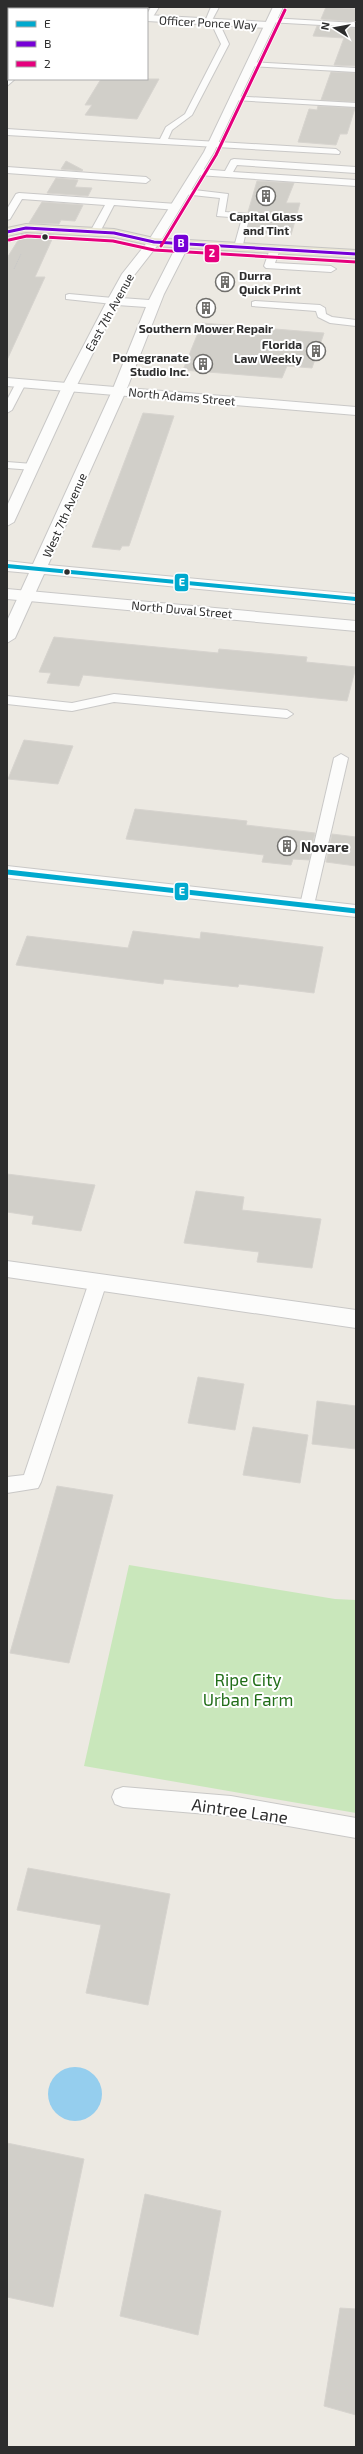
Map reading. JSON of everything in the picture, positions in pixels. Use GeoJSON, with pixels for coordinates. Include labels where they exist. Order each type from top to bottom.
{"type":"FeatureCollection","features":[{"type":"Feature","properties":{"kind":"main road"},"geometry":{"type":"LineString","coordinates":[[7,232],[26,228],[114,233],[154,242],[356,254]]}},
{"type":"Feature","properties":{"kind":"main road"},"geometry":{"type":"LineString","coordinates":[[7,238],[18,243],[108,248],[154,242]]}},
{"type":"Feature","properties":{"kind":"street","name":"East 7th Avenue"},"geometry":{"type":"LineString","coordinates":[[69,387],[126,277],[154,242],[177,207],[213,145],[278,7]]}},
{"type":"Feature","properties":{"kind":"street","name":"Officer Ponce Way"},"geometry":{"type":"LineString","coordinates":[[148,18],[207,22],[270,23]]}},
{"type":"Feature","properties":{"kind":"street"},"geometry":{"type":"LineString","coordinates":[[119,391],[154,304],[184,244]]}},
{"type":"Feature","properties":{"kind":"street"},"geometry":{"type":"LineString","coordinates":[[113,301],[154,304]]}},
{"type":"Feature","properties":{"kind":"street","name":"North Adams Street"},"geometry":{"type":"LineString","coordinates":[[7,382],[356,411]]}},
{"type":"Feature","properties":{"kind":"street"},"geometry":{"type":"LineString","coordinates":[[7,522],[69,387]]}},
{"type":"Feature","properties":{"kind":"street","name":"West 7th Avenue"},"geometry":{"type":"LineString","coordinates":[[7,638],[40,569],[119,391]]}},
{"type":"Feature","properties":{"kind":"street","name":"North Duval Street"},"geometry":{"type":"LineString","coordinates":[[7,566],[356,599]]}},
{"type":"Feature","properties":{"kind":"street","name":"North Duval Street"},"geometry":{"type":"LineString","coordinates":[[7,594],[356,626]]}},
{"type":"Feature","properties":{"kind":"street"},"geometry":{"type":"LineString","coordinates":[[7,872],[356,911]]}},
{"type":"Feature","properties":{"kind":"street"},"geometry":{"type":"LineString","coordinates":[[7,1269],[356,1319]]}},
{"type":"Feature","properties":{"kind":"lane"},"geometry":{"type":"LineString","coordinates":[[148,18],[156,7]]}},
{"type":"Feature","properties":{"kind":"lane"},"geometry":{"type":"LineString","coordinates":[[207,22],[215,7]]}},
{"type":"Feature","properties":{"kind":"lane"},"geometry":{"type":"LineString","coordinates":[[162,142],[169,129],[188,115],[225,44],[218,29],[220,22]]}},
{"type":"Feature","properties":{"kind":"lane"},"geometry":{"type":"LineString","coordinates":[[270,23],[356,26]]}},
{"type":"Feature","properties":{"kind":"lane"},"geometry":{"type":"LineString","coordinates":[[250,64],[356,70]]}},
{"type":"Feature","properties":{"kind":"lane"},"geometry":{"type":"LineString","coordinates":[[298,66],[306,75],[311,76]]}},
{"type":"Feature","properties":{"kind":"lane"},"geometry":{"type":"LineString","coordinates":[[234,98],[356,105]]}},
{"type":"Feature","properties":{"kind":"lane"},"geometry":{"type":"LineString","coordinates":[[7,132],[336,152]]}},
{"type":"Feature","properties":{"kind":"lane"},"geometry":{"type":"LineString","coordinates":[[228,174],[234,162],[356,170]]}},
{"type":"Feature","properties":{"kind":"lane"},"geometry":{"type":"LineString","coordinates":[[7,170],[146,180]]}},
{"type":"Feature","properties":{"kind":"lane"},"geometry":{"type":"LineString","coordinates":[[198,172],[356,183]]}},
{"type":"Feature","properties":{"kind":"lane"},"geometry":{"type":"LineString","coordinates":[[186,192],[225,196],[220,214],[247,216],[239,247]]}},
{"type":"Feature","properties":{"kind":"lane"},"geometry":{"type":"LineString","coordinates":[[7,218],[19,196],[177,207]]}},
{"type":"Feature","properties":{"kind":"lane"},"geometry":{"type":"LineString","coordinates":[[95,232],[111,202]]}},
{"type":"Feature","properties":{"kind":"lane"},"geometry":{"type":"LineString","coordinates":[[275,249],[269,266],[331,269]]}},
{"type":"Feature","properties":{"kind":"lane"},"geometry":{"type":"LineString","coordinates":[[328,279],[336,253]]}},
{"type":"Feature","properties":{"kind":"lane"},"geometry":{"type":"LineString","coordinates":[[69,297],[113,301]]}},
{"type":"Feature","properties":{"kind":"lane"},"geometry":{"type":"LineString","coordinates":[[255,304],[320,308],[321,315],[330,320],[356,323]]}},
{"type":"Feature","properties":{"kind":"lane"},"geometry":{"type":"LineString","coordinates":[[7,410],[21,383]]}},
{"type":"Feature","properties":{"kind":"lane"},"geometry":{"type":"LineString","coordinates":[[7,465],[33,467]]}},
{"type":"Feature","properties":{"kind":"lane"},"geometry":{"type":"LineString","coordinates":[[7,700],[72,707],[114,698],[287,714]]}},
{"type":"Feature","properties":{"kind":"lane"},"geometry":{"type":"LineString","coordinates":[[307,905],[341,758]]}},
{"type":"Feature","properties":{"kind":"lane"},"geometry":{"type":"LineString","coordinates":[[7,1485],[31,1482],[98,1282]]}},
{"type":"Feature","properties":{"kind":"lane","name":"Aintree Lane"},"geometry":{"type":"LineString","coordinates":[[123,1797],[231,1806],[356,1828]]}},
{"type":"Feature","properties":{"kind":"path"},"geometry":{"type":"LineString","coordinates":[[14,269],[23,250]]}},
{"type":"Feature","properties":{"kind":"green space","name":"Ripe City Urban Farm"},"geometry":{"type":"Polygon","coordinates":[[[129,1565],[335,1599],[356,1600],[356,1813],[84,1766],[129,1565]]]}},
{"type":"Feature","properties":{"kind":"water"},"geometry":{"type":"Polygon","coordinates":[[[70,2067],[80,2067],[90,2071],[98,2079],[102,2089],[102,2099],[98,2109],[90,2117],[80,2121],[70,2121],[60,2117],[52,2109],[48,2099],[48,2089],[52,2079],[60,2071],[70,2067]]]}},
{"type":"Feature","properties":{"kind":"building"},"geometry":{"type":"Polygon","coordinates":[[[326,7],[356,9],[356,22],[321,19],[326,7]]]}},
{"type":"Feature","properties":{"kind":"building"},"geometry":{"type":"Polygon","coordinates":[[[317,26],[356,28],[356,66],[334,65],[344,38],[313,36],[317,26]]]}},
{"type":"Feature","properties":{"kind":"building"},"geometry":{"type":"Polygon","coordinates":[[[331,72],[356,73],[356,102],[321,100],[331,72]]]}},
{"type":"Feature","properties":{"kind":"building"},"geometry":{"type":"Polygon","coordinates":[[[159,79],[137,119],[85,115],[92,105],[85,105],[100,80],[159,79]]]}},
{"type":"Feature","properties":{"kind":"building"},"geometry":{"type":"Polygon","coordinates":[[[318,106],[355,108],[347,134],[340,134],[336,145],[298,142],[309,109],[317,110],[318,106]]]}},
{"type":"Feature","properties":{"kind":"building"},"geometry":{"type":"Polygon","coordinates":[[[66,161],[83,170],[61,169],[66,161]]]}},
{"type":"Feature","properties":{"kind":"building"},"geometry":{"type":"Polygon","coordinates":[[[56,178],[78,180],[75,187],[92,188],[88,196],[47,193],[56,178]]]}},
{"type":"Feature","properties":{"kind":"building"},"geometry":{"type":"Polygon","coordinates":[[[257,181],[294,183],[286,203],[300,203],[291,235],[247,232],[251,214],[248,212],[257,181]]]}},
{"type":"Feature","properties":{"kind":"building"},"geometry":{"type":"Polygon","coordinates":[[[42,202],[83,205],[75,221],[61,220],[59,224],[29,223],[42,202]]]}},
{"type":"Feature","properties":{"kind":"building"},"geometry":{"type":"Polygon","coordinates":[[[22,234],[54,235],[35,277],[45,277],[7,360],[7,258],[22,234]]]}},
{"type":"Feature","properties":{"kind":"building"},"geometry":{"type":"Polygon","coordinates":[[[202,323],[324,333],[312,368],[287,366],[282,378],[183,370],[202,323]]]}},
{"type":"Feature","properties":{"kind":"building"},"geometry":{"type":"Polygon","coordinates":[[[143,413],[174,416],[129,546],[122,546],[120,550],[92,547],[143,413]]]}},
{"type":"Feature","properties":{"kind":"building"},"geometry":{"type":"Polygon","coordinates":[[[54,637],[218,653],[219,649],[307,657],[306,662],[356,667],[347,701],[83,675],[79,686],[47,683],[51,673],[39,672],[54,637]]]}},
{"type":"Feature","properties":{"kind":"building"},"geometry":{"type":"Polygon","coordinates":[[[24,740],[73,746],[58,784],[8,779],[24,740]]]}},
{"type":"Feature","properties":{"kind":"building"},"geometry":{"type":"Polygon","coordinates":[[[135,809],[247,821],[246,825],[315,833],[309,860],[293,859],[291,865],[262,862],[264,855],[126,839],[135,809]]]}},
{"type":"Feature","properties":{"kind":"building"},"geometry":{"type":"Polygon","coordinates":[[[332,834],[356,837],[356,866],[326,862],[332,834]]]}},
{"type":"Feature","properties":{"kind":"building"},"geometry":{"type":"Polygon","coordinates":[[[133,931],[200,939],[201,932],[323,947],[314,993],[239,984],[238,987],[164,979],[163,984],[16,965],[27,936],[128,948],[133,931]]]}},
{"type":"Feature","properties":{"kind":"building"},"geometry":{"type":"Polygon","coordinates":[[[7,1174],[95,1185],[81,1231],[32,1224],[34,1216],[7,1212],[7,1174]]]}},
{"type":"Feature","properties":{"kind":"building"},"geometry":{"type":"Polygon","coordinates":[[[196,1191],[244,1197],[242,1210],[321,1219],[312,1268],[257,1262],[259,1252],[184,1243],[196,1191]]]}},
{"type":"Feature","properties":{"kind":"building"},"geometry":{"type":"Polygon","coordinates":[[[198,1377],[244,1384],[235,1430],[188,1423],[198,1377]]]}},
{"type":"Feature","properties":{"kind":"building"},"geometry":{"type":"Polygon","coordinates":[[[317,1401],[356,1406],[356,1449],[312,1444],[317,1401]]]}},
{"type":"Feature","properties":{"kind":"building"},"geometry":{"type":"Polygon","coordinates":[[[253,1427],[308,1435],[300,1483],[243,1475],[253,1427]]]}},
{"type":"Feature","properties":{"kind":"building"},"geometry":{"type":"Polygon","coordinates":[[[57,1486],[113,1495],[69,1663],[10,1653],[57,1486]]]}},
{"type":"Feature","properties":{"kind":"building"},"geometry":{"type":"Polygon","coordinates":[[[28,1868],[170,1894],[148,2005],[86,1993],[101,1925],[17,1910],[28,1868]]]}},
{"type":"Feature","properties":{"kind":"building"},"geometry":{"type":"Polygon","coordinates":[[[7,2143],[84,2159],[53,2307],[7,2297],[7,2143]]]}},
{"type":"Feature","properties":{"kind":"building"},"geometry":{"type":"Polygon","coordinates":[[[145,2194],[221,2211],[198,2335],[120,2316],[145,2194]]]}},
{"type":"Feature","properties":{"kind":"building"},"geometry":{"type":"Polygon","coordinates":[[[340,2308],[356,2309],[356,2415],[324,2406],[340,2308]]]}},
{"type":"Feature","properties":{"kind":"transit line","name":"2"},"geometry":{"type":"LineString","coordinates":[[161,246],[216,155],[285,10]]}},
{"type":"Feature","properties":{"kind":"transit line","name":"B"},"geometry":{"type":"LineString","coordinates":[[7,232],[26,228],[114,233],[154,242],[356,254]]}},
{"type":"Feature","properties":{"kind":"transit line","name":"2"},"geometry":{"type":"LineString","coordinates":[[9,240],[27,236],[113,241],[154,250],[356,262]]}},
{"type":"Feature","properties":{"kind":"transit line","name":"E"},"geometry":{"type":"LineString","coordinates":[[7,566],[356,599]]}},
{"type":"Feature","properties":{"kind":"transit line","name":"E"},"geometry":{"type":"LineString","coordinates":[[7,872],[356,911]]}},
{"type":"Feature","properties":{"kind":"place","name":"Capital Glass and Tint"},"geometry":{"type":"Point","coordinates":[266,196]}},
{"type":"Feature","properties":{"kind":"place","name":"Durra Quick Print"},"geometry":{"type":"Point","coordinates":[225,282]}},
{"type":"Feature","properties":{"kind":"place","name":"Southern Mower Repair"},"geometry":{"type":"Point","coordinates":[206,308]}},
{"type":"Feature","properties":{"kind":"place","name":"Florida Law Weekly"},"geometry":{"type":"Point","coordinates":[316,351]}},
{"type":"Feature","properties":{"kind":"place","name":"Pomegranate Studio Inc."},"geometry":{"type":"Point","coordinates":[203,364]}},
{"type":"Feature","properties":{"kind":"place","name":"Novare"},"geometry":{"type":"Point","coordinates":[287,846]}}]}
